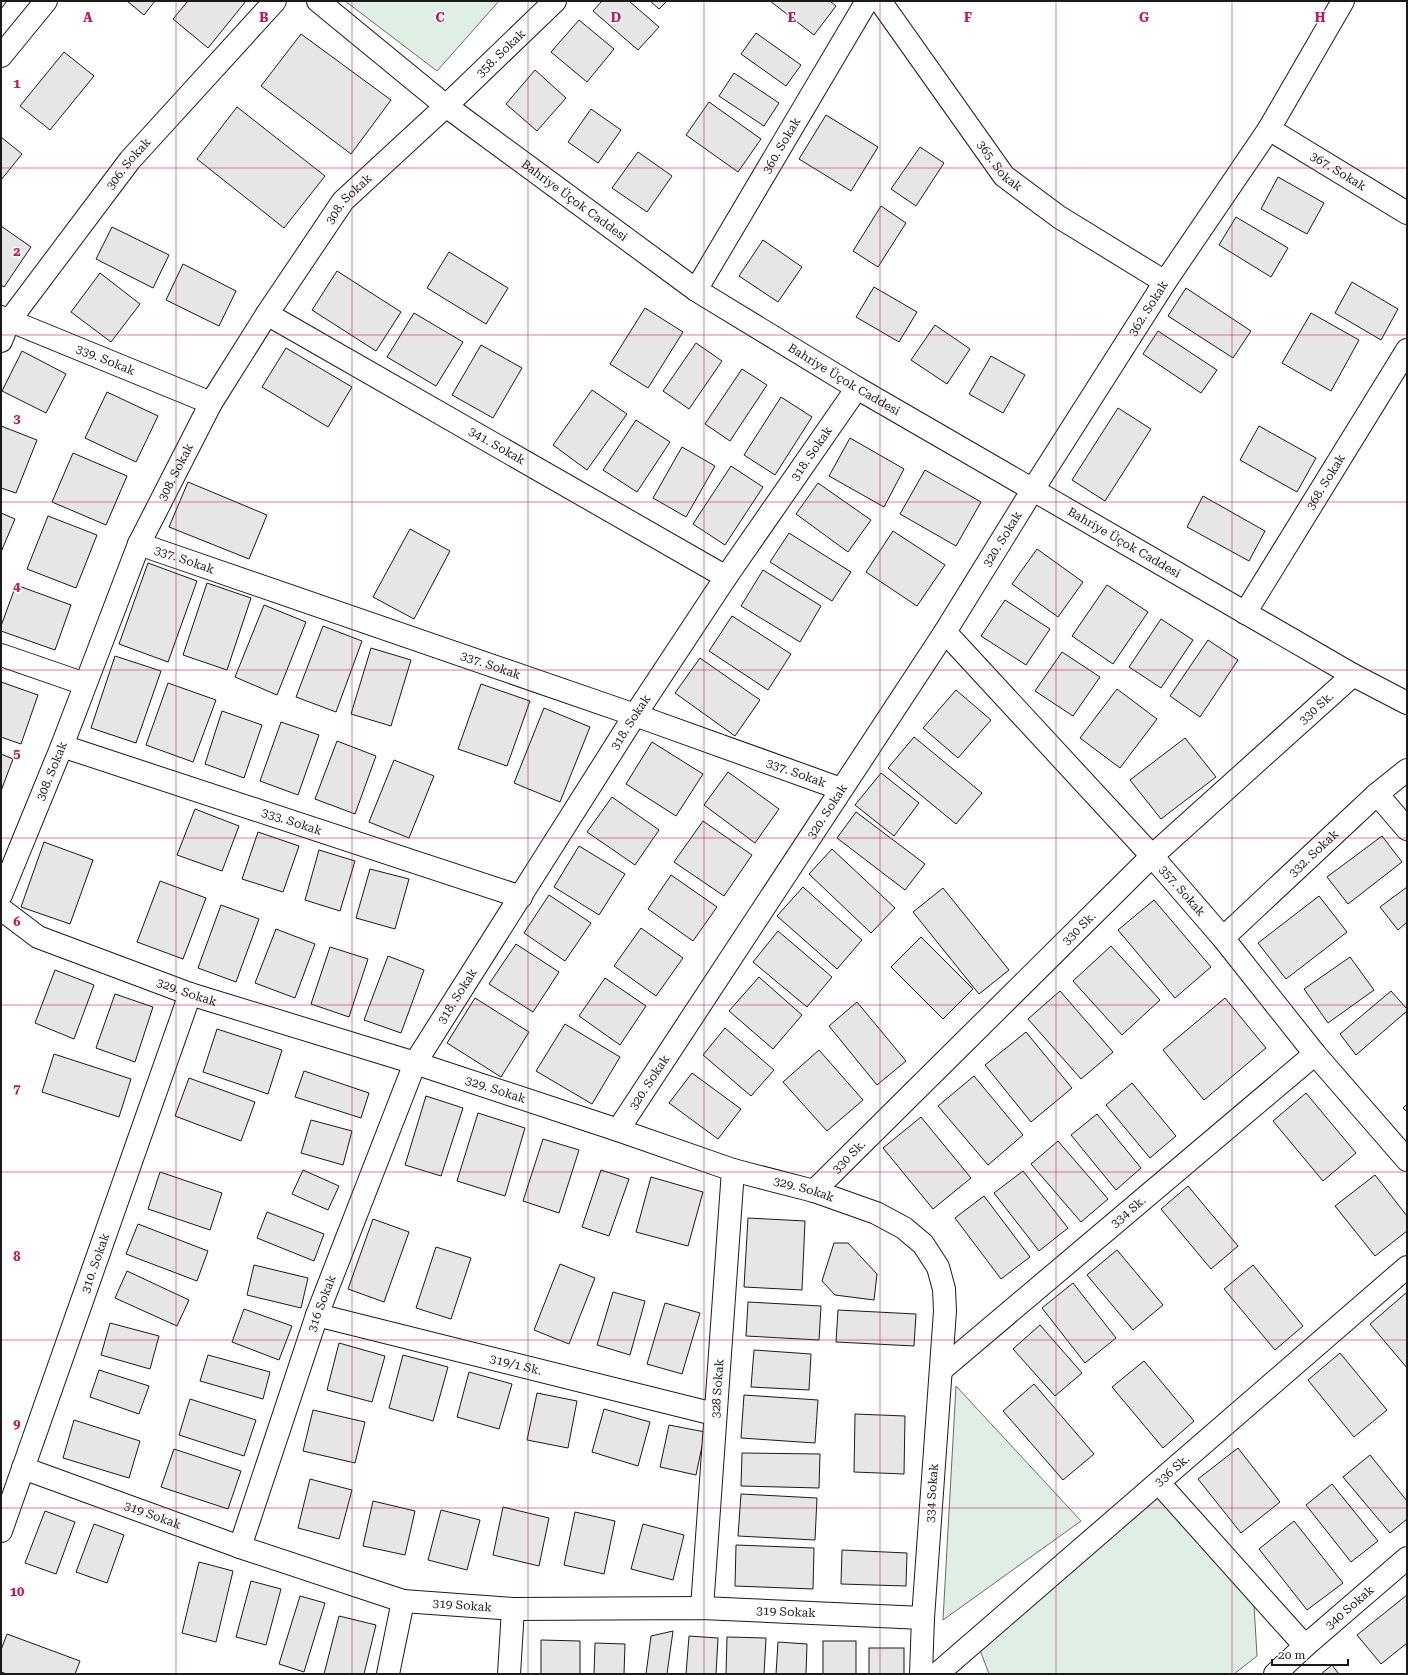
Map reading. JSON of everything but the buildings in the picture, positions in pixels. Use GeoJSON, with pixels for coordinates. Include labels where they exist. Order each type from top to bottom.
{"type":"FeatureCollection","features":[{"type":"Feature","properties":{"kind":"street"},"geometry":{"type":"LineString","coordinates":[[1,56],[46,1]]}},
{"type":"Feature","properties":{"kind":"street","name":"306. Sokak"},"geometry":{"type":"LineString","coordinates":[[4,326],[130,160],[275,1]]}},
{"type":"Feature","properties":{"kind":"street","name":"Bahriye Üçok Caddesi"},"geometry":{"type":"LineString","coordinates":[[318,1],[446,106],[696,290],[857,388],[1032,491],[1353,675],[1407,703]]}},
{"type":"Feature","properties":{"kind":"street","name":"358. Sokak"},"geometry":{"type":"LineString","coordinates":[[446,106],[555,1]]}},
{"type":"Feature","properties":{"kind":"street","name":"360. Sokak"},"geometry":{"type":"LineString","coordinates":[[696,290],[867,1]]}},
{"type":"Feature","properties":{"kind":"street","name":"365. Sokak"},"geometry":{"type":"LineString","coordinates":[[880,1],[1004,176],[1060,217],[1165,282]]}},
{"type":"Feature","properties":{"kind":"street","name":"362. Sokak"},"geometry":{"type":"LineString","coordinates":[[1032,491],[1165,282],[1269,129],[1343,1]]}},
{"type":"Feature","properties":{"kind":"street","name":"308. Sokak"},"geometry":{"type":"LineString","coordinates":[[1,896],[62,746],[139,544],[211,402],[267,314],[343,201],[446,106]]}},
{"type":"Feature","properties":{"kind":"street","name":"367. Sokak"},"geometry":{"type":"LineString","coordinates":[[1269,129],[1407,213]]}},
{"type":"Feature","properties":{"kind":"street","name":"341. Sokak"},"geometry":{"type":"LineString","coordinates":[[267,314],[726,577]]}},
{"type":"Feature","properties":{"kind":"street","name":"339. Sokak"},"geometry":{"type":"LineString","coordinates":[[4,326],[211,402]]}},
{"type":"Feature","properties":{"kind":"street","name":"368. Sokak"},"geometry":{"type":"LineString","coordinates":[[1245,613],[1407,350]]}},
{"type":"Feature","properties":{"kind":"street","name":"318. Sokak"},"geometry":{"type":"LineString","coordinates":[[414,1063],[635,715],[726,577],[857,388]]}},
{"type":"Feature","properties":{"kind":"street","name":"320. Sokak"},"geometry":{"type":"LineString","coordinates":[[618,1130],[945,632],[1032,491]]}},
{"type":"Feature","properties":{"kind":"street","name":"337. Sokak"},"geometry":{"type":"LineString","coordinates":[[139,544],[635,715],[841,789]]}},
{"type":"Feature","properties":{"kind":"street","name":"357. Sokak"},"geometry":{"type":"LineString","coordinates":[[945,632],[1152,856],[1223,938],[1315,1054],[1407,1160]]}},
{"type":"Feature","properties":{"kind":"street"},"geometry":{"type":"LineString","coordinates":[[1,655],[85,684]]}},
{"type":"Feature","properties":{"kind":"street","name":"330 Sk."},"geometry":{"type":"LineString","coordinates":[[814,1191],[1152,856],[1353,675]]}},
{"type":"Feature","properties":{"kind":"street","name":"333. Sokak"},"geometry":{"type":"LineString","coordinates":[[62,746],[521,896]]}},
{"type":"Feature","properties":{"kind":"street","name":"332. Sokak"},"geometry":{"type":"LineString","coordinates":[[1223,938],[1377,794],[1407,770]]}},
{"type":"Feature","properties":{"kind":"street"},"geometry":{"type":"LineString","coordinates":[[1377,794],[1407,829]]}},
{"type":"Feature","properties":{"kind":"street","name":"329. Sokak"},"geometry":{"type":"LineString","coordinates":[[1,908],[38,937],[190,994],[414,1063],[618,1130],[733,1170],[814,1191],[876,1213],[904,1228],[923,1244],[938,1267],[944,1289],[945,1311]]}},
{"type":"Feature","properties":{"kind":"street","name":"310. Sokak"},"geometry":{"type":"LineString","coordinates":[[1,1531],[190,994]]}},
{"type":"Feature","properties":{"kind":"street","name":"334 Sk."},"geometry":{"type":"LineString","coordinates":[[941,1370],[1315,1054]]}},
{"type":"Feature","properties":{"kind":"street","name":"316 Sokak"},"geometry":{"type":"LineString","coordinates":[[240,1547],[317,1315],[414,1063]]}},
{"type":"Feature","properties":{"kind":"street","name":"328 Sokak"},"geometry":{"type":"LineString","coordinates":[[702,1608],[714,1414],[733,1170]]}},
{"type":"Feature","properties":{"kind":"street","name":"336 Sk."},"geometry":{"type":"LineString","coordinates":[[937,1674],[1407,1267]]}},
{"type":"Feature","properties":{"kind":"street","name":"334 Sokak"},"geometry":{"type":"LineString","coordinates":[[921,1674],[923,1618],[945,1311]]}},
{"type":"Feature","properties":{"kind":"street","name":"319/1 Sk."},"geometry":{"type":"LineString","coordinates":[[317,1315],[714,1414]]}},
{"type":"Feature","properties":{"kind":"street","name":"319 Sokak"},"geometry":{"type":"LineString","coordinates":[[23,1468],[240,1547],[403,1601],[513,1609],[702,1608],[923,1618]]}},
{"type":"Feature","properties":{"kind":"street"},"geometry":{"type":"LineString","coordinates":[[1159,1483],[1305,1646]]}},
{"type":"Feature","properties":{"kind":"street","name":"340 Sokak"},"geometry":{"type":"LineString","coordinates":[[1275,1674],[1305,1646],[1407,1558]]}},
{"type":"Feature","properties":{"kind":"street"},"geometry":{"type":"LineString","coordinates":[[388,1674],[403,1601]]}},
{"type":"Feature","properties":{"kind":"street"},"geometry":{"type":"LineString","coordinates":[[509,1674],[513,1609]]}},
{"type":"Feature","properties":{"kind":"green space"},"geometry":{"type":"Polygon","coordinates":[[[345,1],[499,1],[437,71],[345,1]]]}},
{"type":"Feature","properties":{"kind":"green space"},"geometry":{"type":"Polygon","coordinates":[[[956,1386],[1081,1521],[943,1620],[956,1386]]]}},
{"type":"Feature","properties":{"kind":"green space"},"geometry":{"type":"Polygon","coordinates":[[[1155,1495],[1254,1605],[1257,1656],[1234,1674],[989,1674],[980,1650],[1155,1495]]]}}]}
